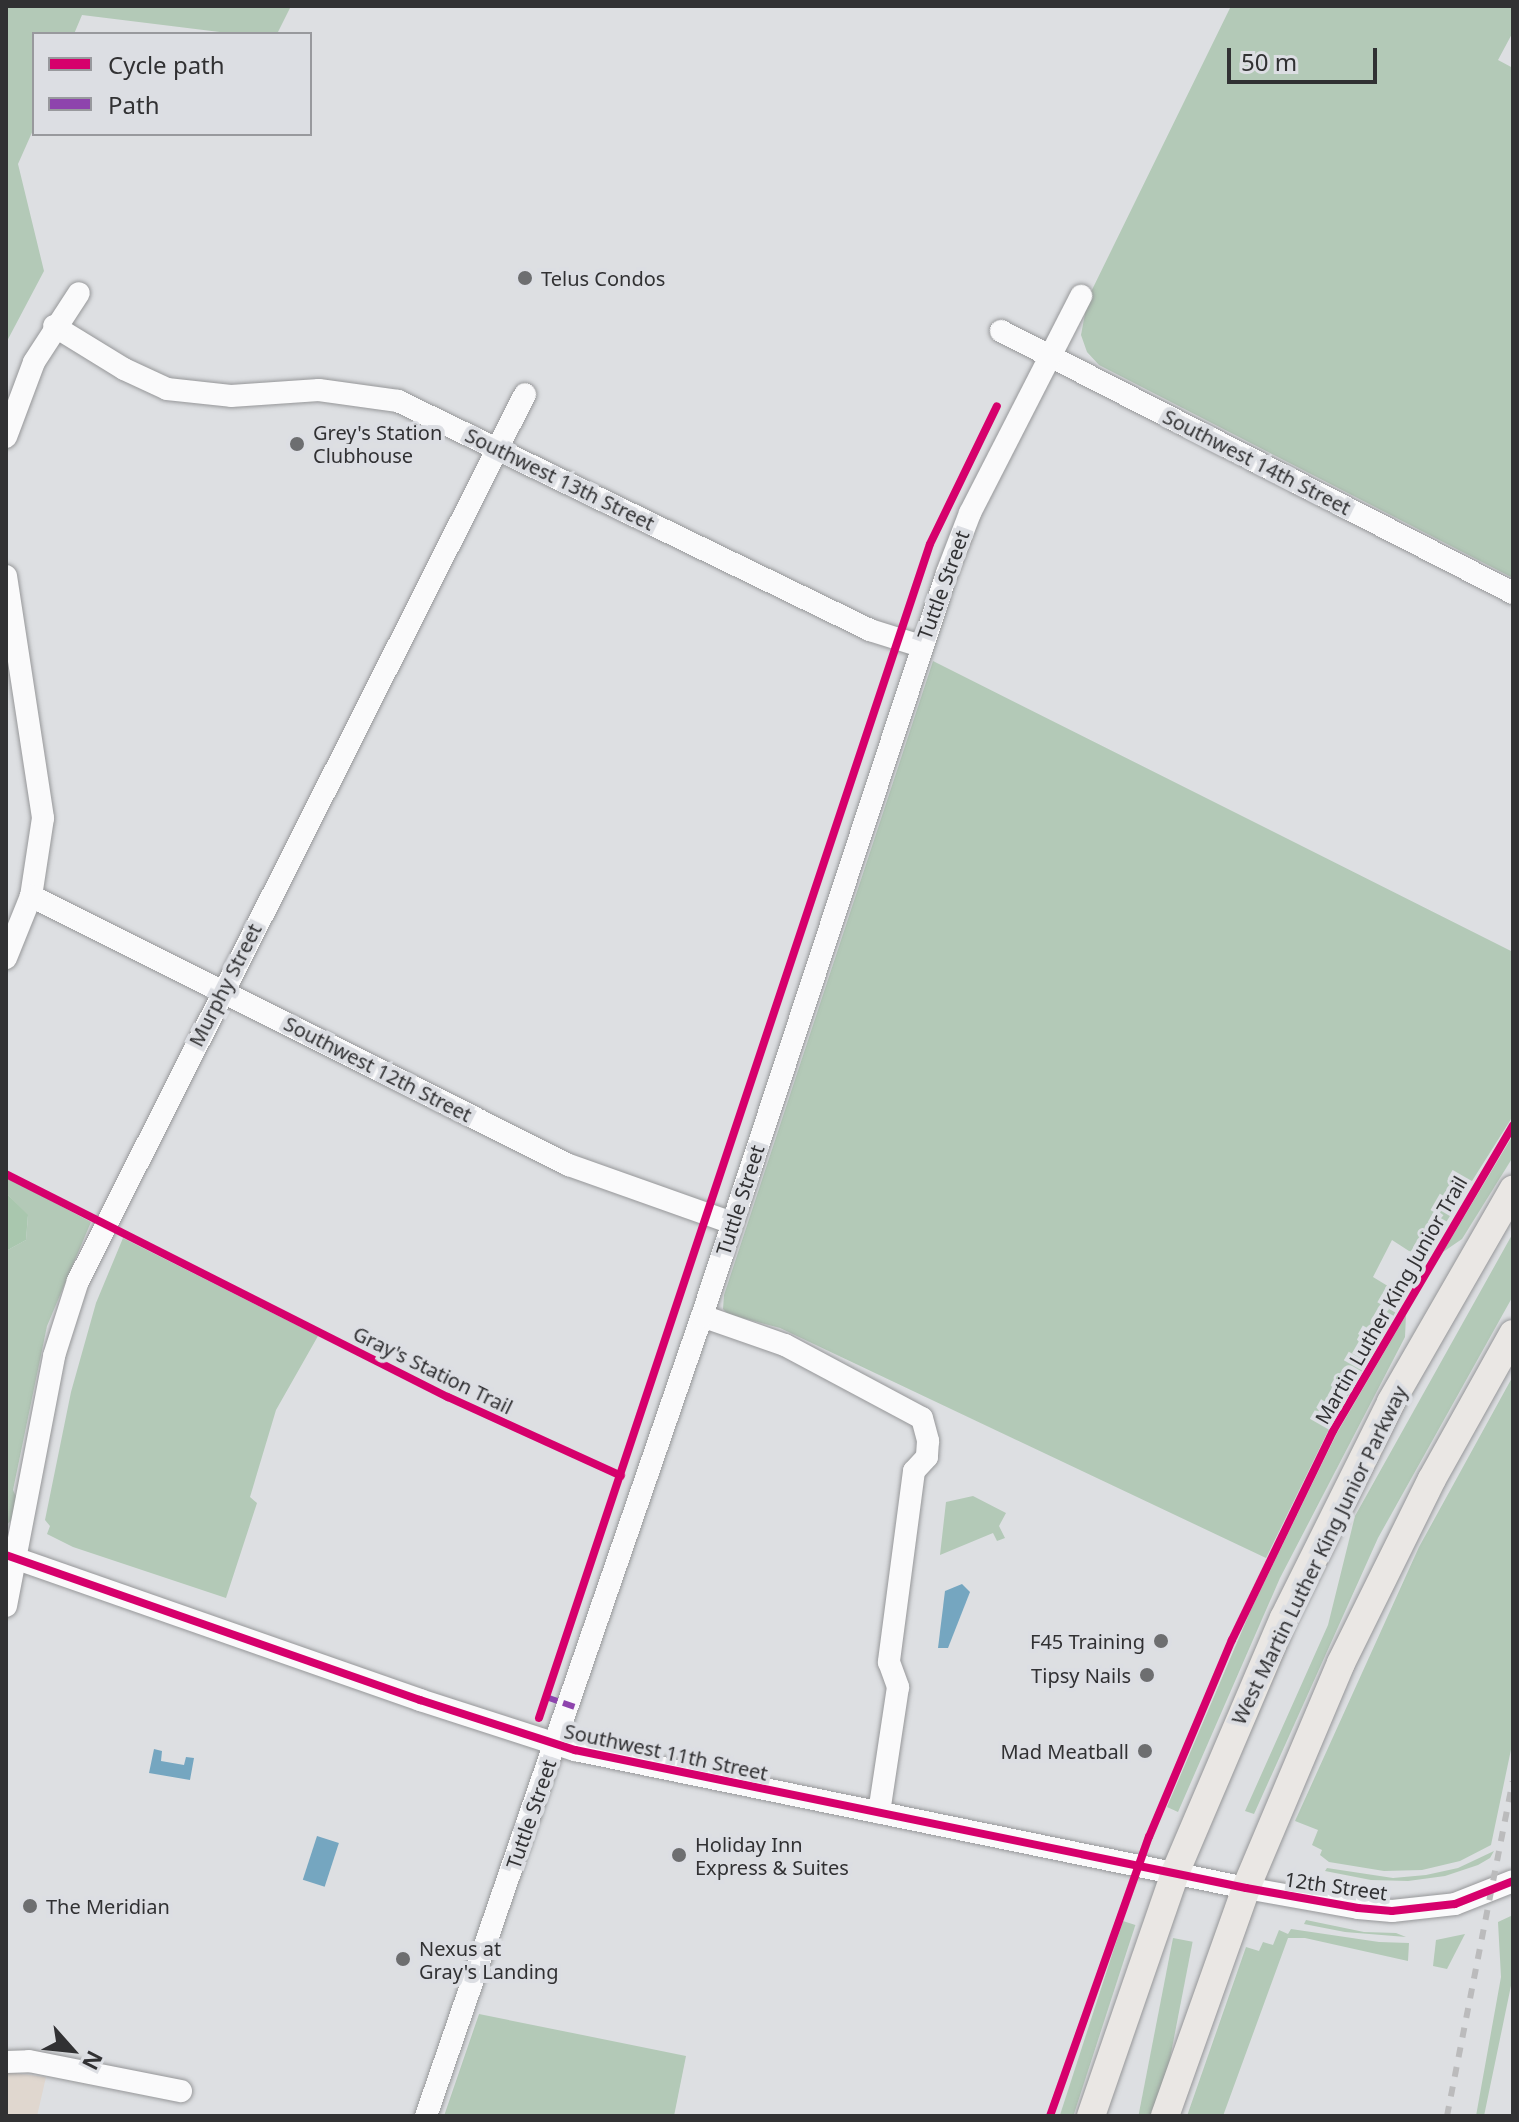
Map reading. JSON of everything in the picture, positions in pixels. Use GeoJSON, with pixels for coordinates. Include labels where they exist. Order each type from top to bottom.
{"type":"FeatureCollection","features":[{"type":"Feature","properties":{"kind":"main road","name":"West Martin Luther King Junior Parkway"},"geometry":{"type":"LineString","coordinates":[[1091,2116],[1175,1873],[1291,1604],[1391,1402],[1513,1190]]}},
{"type":"Feature","properties":{"kind":"main road"},"geometry":{"type":"LineString","coordinates":[[1165,2116],[1246,1888],[1308,1738],[1375,1592],[1445,1454],[1513,1334]]}},
{"type":"Feature","properties":{"kind":"street"},"geometry":{"type":"LineString","coordinates":[[6,437],[19,394],[54,326],[79,293]]}},
{"type":"Feature","properties":{"kind":"street","name":"Tuttle Street"},"geometry":{"type":"LineString","coordinates":[[426,2116],[702,1316],[921,646],[970,513],[1081,296]]}},
{"type":"Feature","properties":{"kind":"street","name":"Southwest 13th Street"},"geometry":{"type":"LineString","coordinates":[[54,326],[124,369],[167,389],[231,396],[319,390],[398,401],[870,630],[921,646]]}},
{"type":"Feature","properties":{"kind":"street","name":"Southwest 14th Street"},"geometry":{"type":"LineString","coordinates":[[1001,331],[1513,593]]}},
{"type":"Feature","properties":{"kind":"street","name":"Murphy Street"},"geometry":{"type":"LineString","coordinates":[[6,1606],[11,1557],[54,1356],[78,1281],[525,394]]}},
{"type":"Feature","properties":{"kind":"street"},"geometry":{"type":"LineString","coordinates":[[6,576],[43,818],[31,896],[6,958]]}},
{"type":"Feature","properties":{"kind":"street","name":"Southwest 12th Street"},"geometry":{"type":"LineString","coordinates":[[31,896],[569,1165],[608,1182],[732,1223]]}},
{"type":"Feature","properties":{"kind":"street"},"geometry":{"type":"LineString","coordinates":[[702,1316],[785,1345],[922,1418],[928,1441],[927,1457],[914,1471],[889,1662],[898,1687],[879,1813]]}},
{"type":"Feature","properties":{"kind":"street","name":"Southwest 11th Street"},"geometry":{"type":"LineString","coordinates":[[11,1557],[555,1745],[1246,1888]]}},
{"type":"Feature","properties":{"kind":"street","name":"12th Street"},"geometry":{"type":"LineString","coordinates":[[1246,1888],[1392,1911],[1455,1904],[1513,1881]]}},
{"type":"Feature","properties":{"kind":"street"},"geometry":{"type":"LineString","coordinates":[[6,2062],[29,2061],[181,2091]]}},
{"type":"Feature","properties":{"kind":"shaded area"},"geometry":{"type":"Polygon","coordinates":[[[6,2072],[46,2077],[37,2116],[6,2116],[6,2072]]]}},
{"type":"Feature","properties":{"kind":"green space"},"geometry":{"type":"Polygon","coordinates":[[[6,6],[291,6],[278,32],[220,32],[82,15],[75,32],[32,32],[32,132],[18,164],[44,271],[6,343],[6,6]]]}},
{"type":"Feature","properties":{"kind":"green space"},"geometry":{"type":"Polygon","coordinates":[[[1231,6],[1513,6],[1513,32],[1498,60],[1513,68],[1513,578],[1099,365],[1087,352],[1081,335],[1088,298],[1231,6]]]}},
{"type":"Feature","properties":{"kind":"green space"},"geometry":{"type":"Polygon","coordinates":[[[933,661],[1513,952],[1513,1116],[1426,1254],[1409,1251],[1392,1240],[1373,1277],[1391,1288],[1400,1299],[1395,1313],[1329,1429],[1266,1558],[780,1328],[728,1314],[723,1309],[724,1295],[933,661]]]}},
{"type":"Feature","properties":{"kind":"green space"},"geometry":{"type":"Polygon","coordinates":[[[1513,1135],[1513,1157],[1462,1239],[1443,1252],[1513,1135]]]}},
{"type":"Feature","properties":{"kind":"green space"},"geometry":{"type":"Polygon","coordinates":[[[6,1177],[91,1222],[47,1326],[13,1490],[18,1501],[14,1517],[6,1526],[6,1251],[26,1240],[28,1216],[6,1193],[6,1177]]]}},
{"type":"Feature","properties":{"kind":"green space"},"geometry":{"type":"Polygon","coordinates":[[[6,1193],[28,1215],[26,1240],[6,1251],[6,1193]]]}},
{"type":"Feature","properties":{"kind":"green space"},"geometry":{"type":"Polygon","coordinates":[[[1513,1233],[1513,1296],[1378,1538],[1254,1814],[1245,1811],[1328,1625],[1355,1516],[1513,1233]]]}},
{"type":"Feature","properties":{"kind":"green space"},"geometry":{"type":"Polygon","coordinates":[[[123,1238],[318,1336],[276,1410],[250,1497],[257,1503],[226,1598],[73,1547],[47,1534],[50,1526],[45,1520],[71,1392],[96,1303],[123,1238]]]}},
{"type":"Feature","properties":{"kind":"green space"},"geometry":{"type":"Polygon","coordinates":[[[1406,1315],[1405,1337],[1280,1578],[1178,1812],[1167,1807],[1250,1612],[1337,1433],[1406,1315]]]}},
{"type":"Feature","properties":{"kind":"green space"},"geometry":{"type":"Polygon","coordinates":[[[1513,1376],[1513,1740],[1491,1845],[1460,1861],[1422,1870],[1384,1871],[1329,1862],[1320,1855],[1322,1850],[1312,1845],[1318,1830],[1295,1821],[1419,1547],[1513,1376]]]}},
{"type":"Feature","properties":{"kind":"green space"},"geometry":{"type":"Polygon","coordinates":[[[973,1496],[1006,1513],[999,1526],[1005,1538],[997,1541],[993,1533],[940,1555],[946,1502],[973,1496]]]}},
{"type":"Feature","properties":{"kind":"green space"},"geometry":{"type":"Polygon","coordinates":[[[1494,1851],[1490,1858],[1478,1865],[1445,1876],[1408,1881],[1371,1880],[1325,1871],[1327,1868],[1393,1878],[1426,1875],[1458,1868],[1494,1851]]]}},
{"type":"Feature","properties":{"kind":"green space"},"geometry":{"type":"Polygon","coordinates":[[[1513,1915],[1513,1976],[1484,2116],[1476,2116],[1501,1977],[1498,1922],[1513,1915]]]}},
{"type":"Feature","properties":{"kind":"green space"},"geometry":{"type":"Polygon","coordinates":[[[1306,1920],[1406,1937],[1345,1932],[1304,1924],[1306,1920]]]}},
{"type":"Feature","properties":{"kind":"green space"},"geometry":{"type":"Polygon","coordinates":[[[1123,1921],[1135,1925],[1073,2116],[1060,2116],[1123,1921]]]}},
{"type":"Feature","properties":{"kind":"green space"},"geometry":{"type":"Polygon","coordinates":[[[1291,1929],[1379,1942],[1409,1943],[1408,1961],[1305,1938],[1288,1938],[1223,2116],[1187,2116],[1246,1947],[1259,1951],[1263,1942],[1273,1945],[1279,1930],[1288,1934],[1291,1929]]]}},
{"type":"Feature","properties":{"kind":"green space"},"geometry":{"type":"Polygon","coordinates":[[[1465,1934],[1447,1969],[1433,1966],[1436,1940],[1465,1934]]]}},
{"type":"Feature","properties":{"kind":"green space"},"geometry":{"type":"Polygon","coordinates":[[[1173,1938],[1193,1942],[1159,2116],[1138,2116],[1173,1938]]]}},
{"type":"Feature","properties":{"kind":"green space"},"geometry":{"type":"Polygon","coordinates":[[[479,2014],[686,2056],[674,2116],[444,2116],[479,2014]]]}},
{"type":"Feature","properties":{"kind":"water"},"geometry":{"type":"Polygon","coordinates":[[[962,1584],[970,1592],[948,1648],[938,1648],[945,1591],[962,1584]]]}},
{"type":"Feature","properties":{"kind":"water"},"geometry":{"type":"Polygon","coordinates":[[[154,1749],[162,1751],[161,1761],[184,1765],[186,1757],[194,1758],[190,1780],[149,1773],[154,1749]]]}},
{"type":"Feature","properties":{"kind":"water"},"geometry":{"type":"Polygon","coordinates":[[[317,1836],[339,1843],[325,1887],[303,1880],[317,1836]]]}},
{"type":"Feature","properties":{"kind":"railway"},"geometry":{"type":"LineString","coordinates":[[1447,2116],[1513,1781]]}},
{"type":"Feature","properties":{"kind":"marked path"},"geometry":{"type":"LineString","coordinates":[[546,1697],[578,1708]]}},
{"type":"Feature","properties":{"kind":"cycle path"},"geometry":{"type":"LineString","coordinates":[[539,1718],[930,544],[997,406]]}},
{"type":"Feature","properties":{"kind":"cycle path","name":"Martin Luther King Junior Trail"},"geometry":{"type":"LineString","coordinates":[[1050,2116],[1149,1837],[1232,1640],[1333,1431],[1513,1125]]}},
{"type":"Feature","properties":{"kind":"cycle path","name":"Gray's Station Trail"},"geometry":{"type":"LineString","coordinates":[[6,1174],[448,1397],[621,1476]]}},
{"type":"Feature","properties":{"kind":"cycle path"},"geometry":{"type":"LineString","coordinates":[[6,1555],[420,1700],[575,1750],[1246,1888],[1358,1908],[1392,1911],[1455,1904],[1513,1881]]}},
{"type":"Feature","properties":{"kind":"place","name":"Telus Condos"},"geometry":{"type":"Point","coordinates":[525,278]}},
{"type":"Feature","properties":{"kind":"place","name":"Grey's Station Clubhouse"},"geometry":{"type":"Point","coordinates":[297,444]}},
{"type":"Feature","properties":{"kind":"place","name":"F45 Training"},"geometry":{"type":"Point","coordinates":[1161,1641]}},
{"type":"Feature","properties":{"kind":"place","name":"Tipsy Nails"},"geometry":{"type":"Point","coordinates":[1147,1675]}},
{"type":"Feature","properties":{"kind":"place","name":"Mad Meatball"},"geometry":{"type":"Point","coordinates":[1145,1751]}},
{"type":"Feature","properties":{"kind":"place","name":"Holiday Inn Express & Suites"},"geometry":{"type":"Point","coordinates":[679,1855]}},
{"type":"Feature","properties":{"kind":"place","name":"The Meridian"},"geometry":{"type":"Point","coordinates":[30,1906]}},
{"type":"Feature","properties":{"kind":"place","name":"Nexus at Gray's Landing"},"geometry":{"type":"Point","coordinates":[403,1959]}}]}
